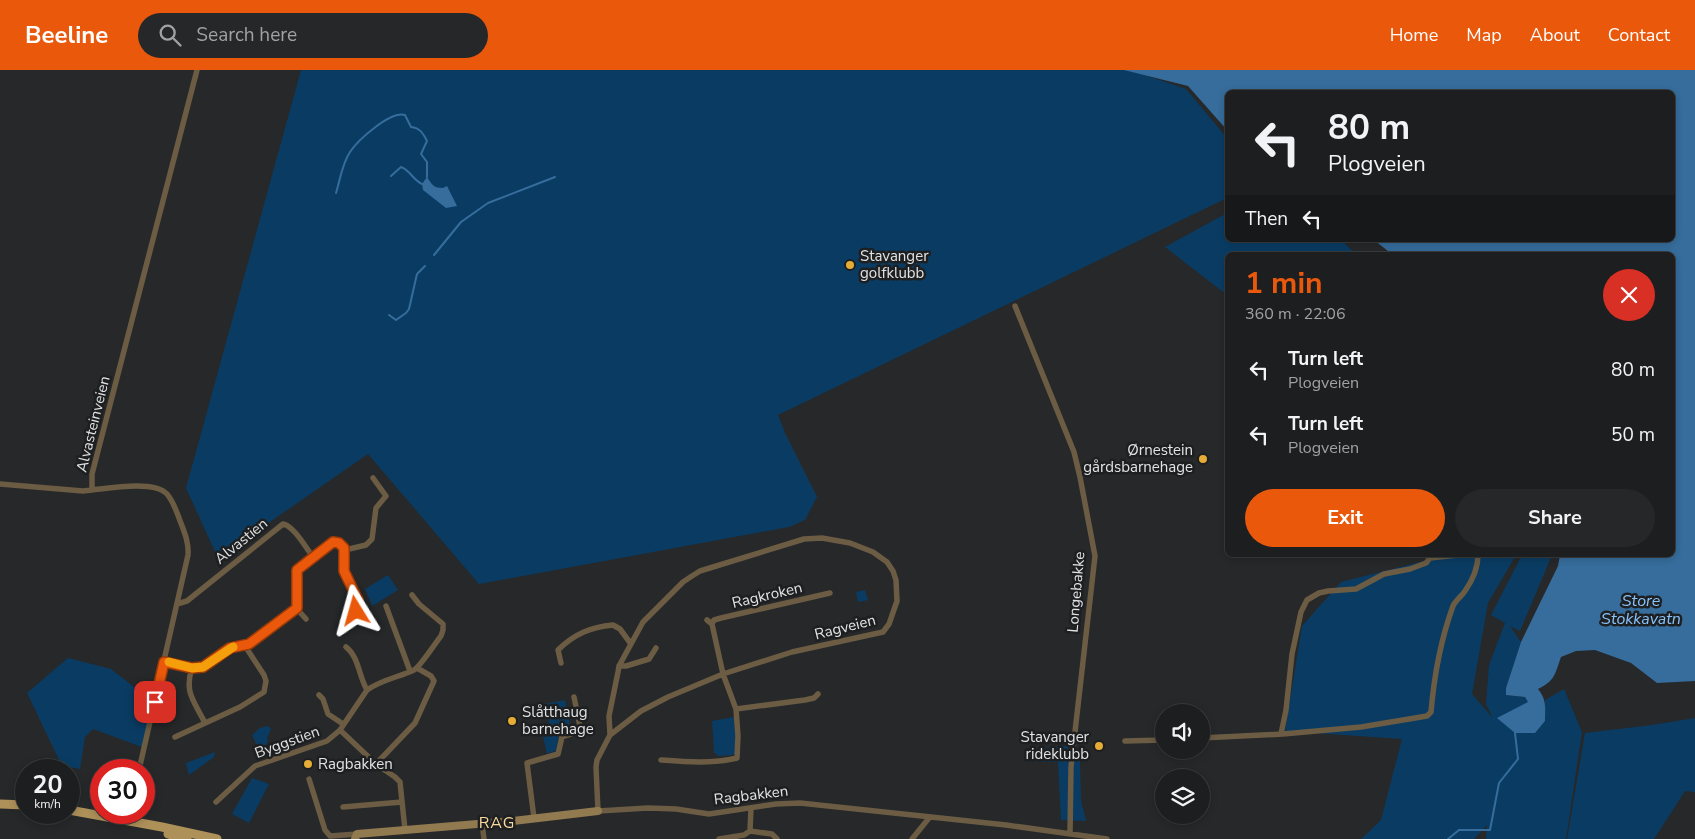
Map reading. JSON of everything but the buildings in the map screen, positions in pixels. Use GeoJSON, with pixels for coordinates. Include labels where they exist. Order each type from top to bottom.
{"type":"FeatureCollection","features":[{"type":"Feature","properties":{"kind":"main road"},"geometry":{"type":"LineString","coordinates":[[0,804],[15,805]]}},
{"type":"Feature","properties":{"kind":"main road"},"geometry":{"type":"LineString","coordinates":[[147,824],[187,839]]}},
{"type":"Feature","properties":{"kind":"main road"},"geometry":{"type":"LineString","coordinates":[[151,824],[198,838],[217,839]]}},
{"type":"Feature","properties":{"kind":"street","name":"Alvasteinveien"},"geometry":{"type":"LineString","coordinates":[[142,759],[188,555],[188,545],[184,529],[166,493],[158,489],[138,486],[92,490],[92,474],[197,70]]}},
{"type":"Feature","properties":{"kind":"street","name":"Longebakke"},"geometry":{"type":"LineString","coordinates":[[1015,306],[1074,452],[1094,556],[1071,767],[1070,834]]}},
{"type":"Feature","properties":{"kind":"street"},"geometry":{"type":"LineString","coordinates":[[345,550],[366,545],[374,536],[376,508],[386,496],[373,478]]}},
{"type":"Feature","properties":{"kind":"street"},"geometry":{"type":"LineString","coordinates":[[0,484],[83,491],[92,490]]}},
{"type":"Feature","properties":{"kind":"street","name":"Alvastien"},"geometry":{"type":"LineString","coordinates":[[177,604],[187,601],[281,524],[286,524],[293,529],[313,557]]}},
{"type":"Feature","properties":{"kind":"street","name":"Ragveien"},"geometry":{"type":"LineString","coordinates":[[598,811],[597,760],[610,735],[641,712],[668,697],[723,674],[792,652],[883,632],[889,624],[896,601],[896,580],[893,570],[879,556],[850,543],[822,538],[804,539],[707,569],[692,576],[683,582],[643,622],[619,666],[609,716],[610,735]]}},
{"type":"Feature","properties":{"kind":"street"},"geometry":{"type":"LineString","coordinates":[[306,619],[297,608],[297,570],[333,542],[342,545],[345,550],[344,571],[358,602],[356,611],[342,621]]}},
{"type":"Feature","properties":{"kind":"street"},"geometry":{"type":"LineString","coordinates":[[1281,734],[1294,646],[1301,612],[1307,600],[1319,593],[1328,591],[1356,590],[1384,574],[1410,569],[1426,564],[1430,558],[1439,557]]}},
{"type":"Feature","properties":{"kind":"street"},"geometry":{"type":"LineString","coordinates":[[1210,738],[1361,727],[1427,716],[1431,712],[1448,622],[1455,601],[1464,592],[1473,574],[1477,557]]}},
{"type":"Feature","properties":{"kind":"street","name":"Ragkroken"},"geometry":{"type":"LineString","coordinates":[[661,760],[721,762],[737,758],[736,709],[723,674],[710,622],[830,593]]}},
{"type":"Feature","properties":{"kind":"street"},"geometry":{"type":"LineString","coordinates":[[346,647],[353,654],[363,684],[367,690],[417,668],[441,636],[443,624],[419,604],[412,595]]}},
{"type":"Feature","properties":{"kind":"street"},"geometry":{"type":"LineString","coordinates":[[386,606],[410,671]]}},
{"type":"Feature","properties":{"kind":"street"},"geometry":{"type":"LineString","coordinates":[[164,662],[192,668],[203,667],[230,648],[245,646],[297,608]]}},
{"type":"Feature","properties":{"kind":"street"},"geometry":{"type":"LineString","coordinates":[[561,663],[558,650],[570,639],[588,629],[613,624],[631,644]]}},
{"type":"Feature","properties":{"kind":"street"},"geometry":{"type":"LineString","coordinates":[[176,737],[240,707],[264,692],[266,681],[264,676],[245,646]]}},
{"type":"Feature","properties":{"kind":"street"},"geometry":{"type":"LineString","coordinates":[[619,666],[626,666],[650,658],[656,648]]}},
{"type":"Feature","properties":{"kind":"street"},"geometry":{"type":"LineString","coordinates":[[192,668],[188,680],[189,689],[205,723]]}},
{"type":"Feature","properties":{"kind":"street"},"geometry":{"type":"LineString","coordinates":[[376,764],[415,723],[426,702],[434,681],[432,676],[417,668]]}},
{"type":"Feature","properties":{"kind":"street","name":"Byggstien"},"geometry":{"type":"LineString","coordinates":[[216,802],[255,766],[328,741],[342,727],[367,690]]}},
{"type":"Feature","properties":{"kind":"street"},"geometry":{"type":"LineString","coordinates":[[736,709],[805,700],[814,698],[818,694]]}},
{"type":"Feature","properties":{"kind":"street","name":"Byggstien"},"geometry":{"type":"LineString","coordinates":[[319,695],[323,699],[328,714],[342,727]]}},
{"type":"Feature","properties":{"kind":"street"},"geometry":{"type":"LineString","coordinates":[[534,818],[527,763],[558,754],[562,737],[580,731],[574,697]]}},
{"type":"Feature","properties":{"kind":"street"},"geometry":{"type":"LineString","coordinates":[[342,727],[376,764],[400,782],[406,830]]}},
{"type":"Feature","properties":{"kind":"street"},"geometry":{"type":"LineString","coordinates":[[1125,741],[1155,740]]}},
{"type":"Feature","properties":{"kind":"street","name":"Ragbakken"},"geometry":{"type":"LineString","coordinates":[[308,779],[326,830],[330,836],[356,836],[598,811],[648,808],[676,809],[709,814],[776,804],[800,803],[1058,836],[1070,834],[1107,839]]}},
{"type":"Feature","properties":{"kind":"street"},"geometry":{"type":"LineString","coordinates":[[343,807],[402,802]]}},
{"type":"Feature","properties":{"kind":"street"},"geometry":{"type":"LineString","coordinates":[[750,831],[751,808]]}},
{"type":"Feature","properties":{"kind":"street"},"geometry":{"type":"LineString","coordinates":[[912,839],[929,818]]}},
{"type":"Feature","properties":{"kind":"street"},"geometry":{"type":"LineString","coordinates":[[482,823],[484,839]]}},
{"type":"Feature","properties":{"kind":"street"},"geometry":{"type":"LineString","coordinates":[[719,839],[744,835],[750,831],[772,834],[777,839]]}},
{"type":"Feature","properties":{"kind":"shaded area","name":"Stavanger golfklubb"},"geometry":{"type":"Polygon","coordinates":[[[301,70],[1130,70],[1186,89],[1225,136],[1225,199],[778,415],[817,497],[805,520],[789,527],[479,584],[368,454],[218,558],[186,488],[301,70]]]}},
{"type":"Feature","properties":{"kind":"shaded area"},"geometry":{"type":"Polygon","coordinates":[[[1225,214],[1225,242],[1343,242],[1354,252],[1225,252],[1225,293],[1165,247],[1225,214]]]}},
{"type":"Feature","properties":{"kind":"shaded area"},"geometry":{"type":"Polygon","coordinates":[[[1440,557],[1515,557],[1488,603],[1472,694],[1493,718],[1486,704],[1489,665],[1505,623],[1491,615],[1521,557],[1551,557],[1520,631],[1510,626],[1521,642],[1506,688],[1506,695],[1525,697],[1545,721],[1545,700],[1564,689],[1582,732],[1566,839],[1486,839],[1487,825],[1474,839],[1361,839],[1381,820],[1402,739],[1285,731],[1302,626],[1341,582],[1440,557]]]}},
{"type":"Feature","properties":{"kind":"shaded area"},"geometry":{"type":"Polygon","coordinates":[[[388,575],[398,590],[372,606],[365,589],[388,575]]]}},
{"type":"Feature","properties":{"kind":"shaded area"},"geometry":{"type":"Polygon","coordinates":[[[865,590],[868,600],[858,602],[856,592],[865,590]]]}},
{"type":"Feature","properties":{"kind":"shaded area"},"geometry":{"type":"Polygon","coordinates":[[[68,658],[111,669],[152,701],[142,747],[93,729],[85,737],[80,769],[80,759],[59,759],[27,693],[68,658]]]}},
{"type":"Feature","properties":{"kind":"shaded area"},"geometry":{"type":"Polygon","coordinates":[[[565,700],[571,730],[551,734],[545,704],[565,700]]]}},
{"type":"Feature","properties":{"kind":"shaded area"},"geometry":{"type":"Polygon","coordinates":[[[734,717],[737,753],[718,756],[714,752],[712,721],[734,717]]]}},
{"type":"Feature","properties":{"kind":"shaded area"},"geometry":{"type":"Polygon","coordinates":[[[1695,718],[1695,792],[1685,791],[1654,839],[1567,839],[1585,733],[1695,718]]]}},
{"type":"Feature","properties":{"kind":"shaded area"},"geometry":{"type":"Polygon","coordinates":[[[268,726],[271,729],[267,738],[268,741],[261,755],[252,735],[260,728],[268,726]]]}},
{"type":"Feature","properties":{"kind":"shaded area"},"geometry":{"type":"Polygon","coordinates":[[[559,735],[556,750],[547,754],[543,737],[559,735]]]}},
{"type":"Feature","properties":{"kind":"shaded area"},"geometry":{"type":"Polygon","coordinates":[[[1066,746],[1080,761],[1081,801],[1086,821],[1061,820],[1058,762],[1029,761],[1026,751],[1066,746]]]}},
{"type":"Feature","properties":{"kind":"shaded area"},"geometry":{"type":"Polygon","coordinates":[[[215,752],[214,757],[189,775],[186,763],[215,752]]]}},
{"type":"Feature","properties":{"kind":"shaded area"},"geometry":{"type":"Polygon","coordinates":[[[252,778],[269,784],[249,823],[232,814],[252,778]]]}},
{"type":"Feature","properties":{"kind":"water","name":"Store Stokkavatn"},"geometry":{"type":"Polygon","coordinates":[[[1124,70],[1695,70],[1695,681],[1657,683],[1631,663],[1595,650],[1576,651],[1561,657],[1551,680],[1538,689],[1544,701],[1545,721],[1535,733],[1515,733],[1497,718],[1528,702],[1525,697],[1506,695],[1506,688],[1521,642],[1558,566],[1560,557],[1675,557],[1675,252],[1389,252],[1377,242],[1675,242],[1675,90],[1225,90],[1225,128],[1188,86],[1124,70]]]}},
{"type":"Feature","properties":{"kind":"water"},"geometry":{"type":"Polygon","coordinates":[[[427,177],[435,187],[443,188],[447,186],[457,206],[446,208],[423,190],[422,184],[427,177]]]}},
{"type":"Feature","properties":{"kind":"waterway"},"geometry":{"type":"LineString","coordinates":[[336,193],[345,162],[354,147],[383,122],[399,115],[405,115],[411,127],[421,131],[427,141],[421,154],[427,162],[427,177]]}},
{"type":"Feature","properties":{"kind":"waterway"},"geometry":{"type":"LineString","coordinates":[[391,176],[401,167],[422,184]]}},
{"type":"Feature","properties":{"kind":"waterway"},"geometry":{"type":"LineString","coordinates":[[434,255],[461,222],[488,203],[555,177]]}},
{"type":"Feature","properties":{"kind":"waterway"},"geometry":{"type":"LineString","coordinates":[[389,315],[396,320],[409,309],[417,274],[425,266]]}},
{"type":"Feature","properties":{"kind":"waterway"},"geometry":{"type":"LineString","coordinates":[[1448,839],[1459,830],[1490,830],[1499,783],[1518,759],[1515,733]]}},
{"type":"Feature","properties":{"kind":"slow traffic"},"geometry":{"type":"LineString","coordinates":[[169,662],[192,668],[203,667],[233,647]]}},
{"type":"Feature","properties":{"kind":"place","name":"Stavanger golfklubb"},"geometry":{"type":"Point","coordinates":[850,265]}},
{"type":"Feature","properties":{"kind":"place","name":"Ørnestein gårdsbarnehage"},"geometry":{"type":"Point","coordinates":[1203,459]}},
{"type":"Feature","properties":{"kind":"place","name":"Slåtthaug barnehage"},"geometry":{"type":"Point","coordinates":[512,721]}},
{"type":"Feature","properties":{"kind":"place","name":"Stavanger rideklubb"},"geometry":{"type":"Point","coordinates":[1099,746]}},
{"type":"Feature","properties":{"kind":"place","name":"Ragbakken"},"geometry":{"type":"Point","coordinates":[308,764]}},
{"type":"Feature","properties":{"kind":"district","name":"RAG"},"geometry":{"type":"Point","coordinates":[497,822]}},
{"type":"Feature","properties":{"kind":"route"},"geometry":{"type":"LineString","coordinates":[[155,702],[164,662],[192,668],[203,667],[234,646],[249,644],[294,612],[297,608],[298,600],[298,568],[333,542],[342,545],[345,550],[344,571],[358,600],[356,611]]}}]}
